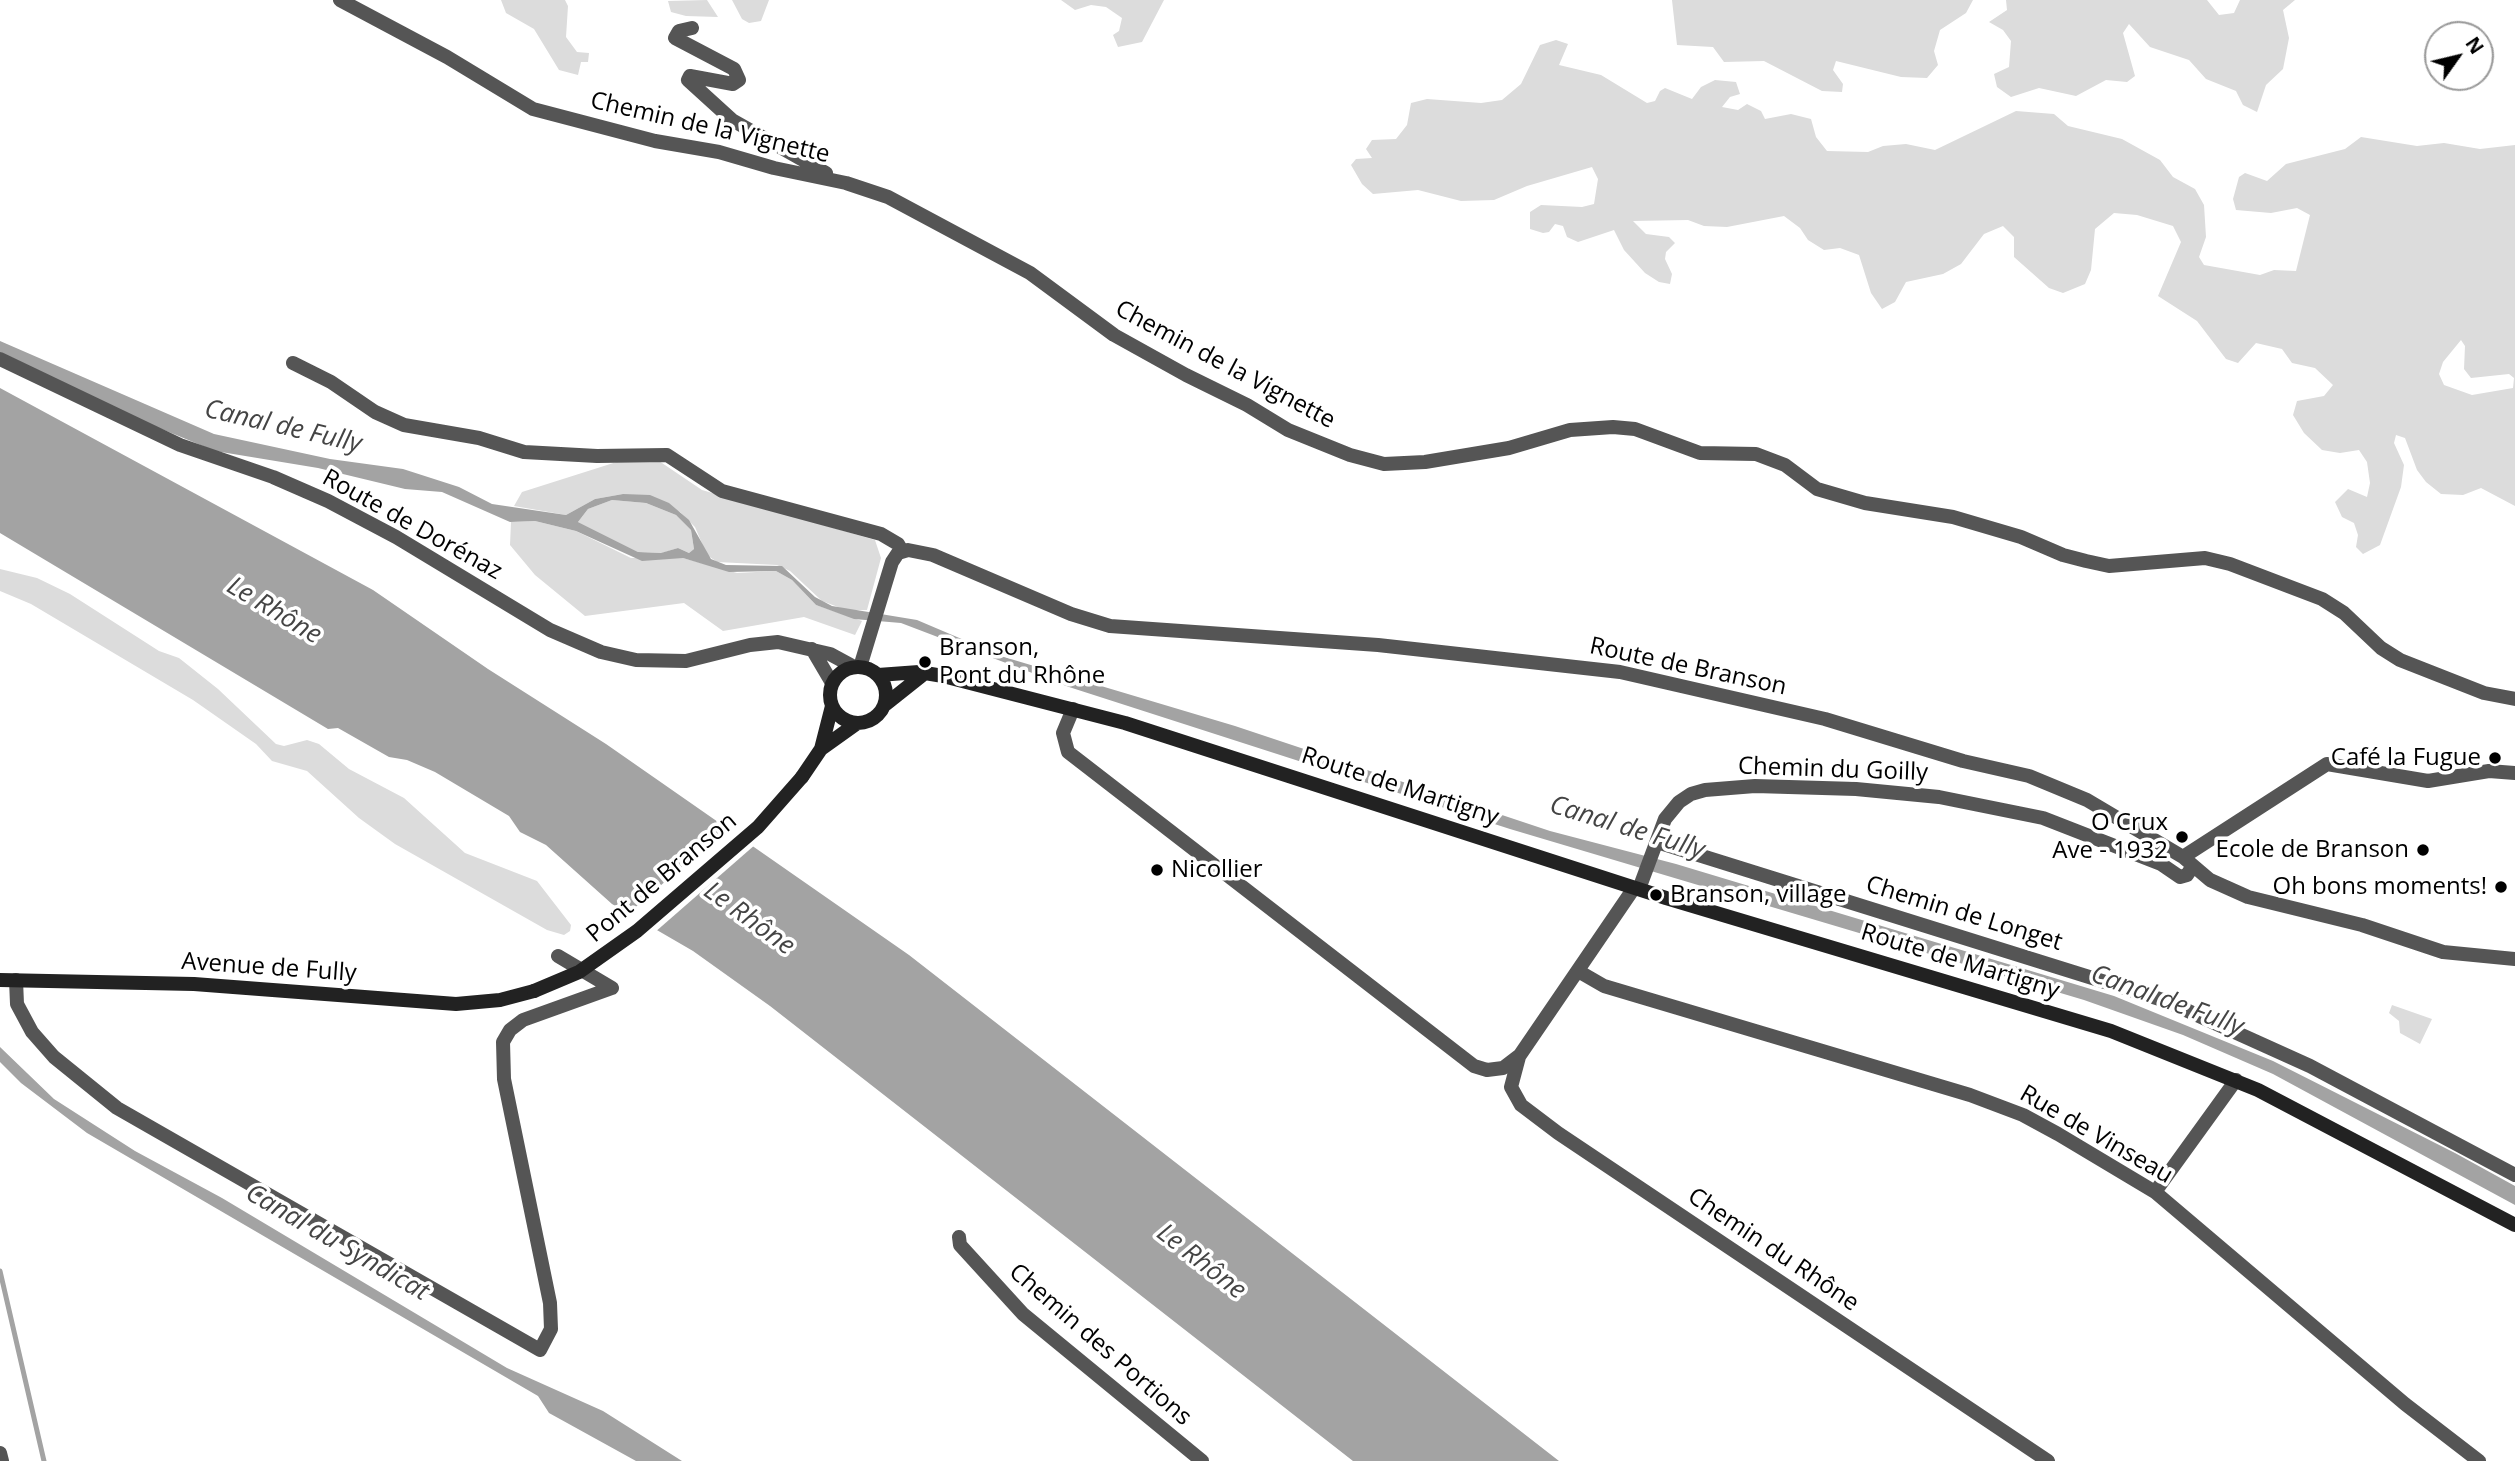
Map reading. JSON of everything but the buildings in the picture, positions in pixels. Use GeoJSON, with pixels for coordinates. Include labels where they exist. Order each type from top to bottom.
{"type":"FeatureCollection","features":[{"type":"Feature","properties":{"kind":"main road"},"geometry":{"type":"LineString","coordinates":[[821,749],[832,706],[832,683],[841,672],[857,667],[878,674],[886,688],[886,704]]}},
{"type":"Feature","properties":{"kind":"main road"},"geometry":{"type":"LineString","coordinates":[[821,749],[856,724],[874,719],[886,704],[925,673]]}},
{"type":"Feature","properties":{"kind":"main road","name":"Route de Martigny"},"geometry":{"type":"LineString","coordinates":[[878,674],[925,673],[1073,709],[1206,748],[2111,1031],[2236,1080],[2515,1225]]}},
{"type":"Feature","properties":{"kind":"main road"},"geometry":{"type":"LineString","coordinates":[[832,706],[842,718],[856,724]]}},
{"type":"Feature","properties":{"kind":"main road","name":"Pont de Branson"},"geometry":{"type":"LineString","coordinates":[[534,991],[579,972],[637,931],[758,827],[802,777],[821,749]]}},
{"type":"Feature","properties":{"kind":"main road","name":"Avenue de Fully"},"geometry":{"type":"LineString","coordinates":[[0,980],[217,985],[456,1004],[500,1000],[534,991]]}},
{"type":"Feature","properties":{"kind":"street","name":"Chemin de la Vignette"},"geometry":{"type":"LineString","coordinates":[[340,0],[447,57],[533,108],[655,141],[719,152],[774,168],[846,183],[888,197],[1030,272],[1114,335],[1289,430],[1350,455],[1384,464],[1414,463],[1509,448],[1570,430],[1613,427],[1634,429],[1700,453],[1769,457],[1818,489],[1865,503],[1953,517],[2021,537],[2063,555],[2086,561],[2109,566],[2205,558],[2230,564],[2322,599],[2344,613],[2381,648],[2400,660],[2484,694],[2515,699]]}},
{"type":"Feature","properties":{"kind":"street"},"geometry":{"type":"LineString","coordinates":[[692,28],[679,31],[675,38],[734,69],[738,80],[733,84],[690,76],[688,80],[732,120],[846,183]]}},
{"type":"Feature","properties":{"kind":"street","name":"Route de Dorénaz"},"geometry":{"type":"LineString","coordinates":[[0,359],[189,449],[273,477],[328,501],[396,537],[536,622],[601,652],[660,663],[705,658],[763,643],[791,643],[857,667]]}},
{"type":"Feature","properties":{"kind":"street"},"geometry":{"type":"LineString","coordinates":[[293,363],[331,382],[375,412],[404,425],[479,438],[524,452],[597,456],[667,455],[722,491],[881,534],[897,543],[902,551],[892,562],[857,667]]}},
{"type":"Feature","properties":{"kind":"street","name":"Route de Branson"},"geometry":{"type":"LineString","coordinates":[[902,551],[918,550],[933,555],[1072,614],[1110,626],[1378,645],[1620,672],[1825,719],[2044,782],[2087,800],[2187,862],[2210,880],[2248,897],[2362,925],[2443,952],[2515,959]]}},
{"type":"Feature","properties":{"kind":"street"},"geometry":{"type":"LineString","coordinates":[[812,649],[832,683]]}},
{"type":"Feature","properties":{"kind":"street"},"geometry":{"type":"LineString","coordinates":[[1073,709],[1063,733],[1068,752],[1465,1061],[1478,1068],[1496,1069],[1510,1064],[1520,1055]]}},
{"type":"Feature","properties":{"kind":"street"},"geometry":{"type":"LineString","coordinates":[[2187,862],[2327,764],[2428,781],[2489,771],[2515,773]]}},
{"type":"Feature","properties":{"kind":"street","name":"Chemin du Goilly"},"geometry":{"type":"LineString","coordinates":[[1520,1055],[1638,885],[1665,819],[1691,794],[1755,786],[1856,789],[1939,797],[2043,818],[2161,864],[2180,877],[2187,875],[2187,862]]}},
{"type":"Feature","properties":{"kind":"street","name":"Chemin de Longet"},"geometry":{"type":"LineString","coordinates":[[1655,846],[2165,1001],[2310,1066],[2515,1175]]}},
{"type":"Feature","properties":{"kind":"street"},"geometry":{"type":"LineString","coordinates":[[16,980],[17,1004],[32,1032],[54,1057],[117,1108],[540,1350],[551,1329],[550,1303],[504,1079],[501,1053],[503,1042],[510,1030],[523,1020],[612,988],[558,956]]}},
{"type":"Feature","properties":{"kind":"street","name":"Rue de Vinseau"},"geometry":{"type":"LineString","coordinates":[[1578,971],[1604,986],[1996,1105],[2058,1134],[2155,1192],[2405,1404],[2479,1461]]}},
{"type":"Feature","properties":{"kind":"street","name":"Chemin du Rhône"},"geometry":{"type":"LineString","coordinates":[[1520,1055],[1511,1082],[1513,1093],[1521,1105],[2048,1461]]}},
{"type":"Feature","properties":{"kind":"street"},"geometry":{"type":"LineString","coordinates":[[2155,1192],[2236,1080]]}},
{"type":"Feature","properties":{"kind":"street","name":"Chemin des Portions"},"geometry":{"type":"LineString","coordinates":[[959,1237],[960,1245],[1002,1293],[1043,1332],[1202,1461]]}},
{"type":"Feature","properties":{"kind":"street"},"geometry":{"type":"LineString","coordinates":[[0,1452],[2,1461]]}},
{"type":"Feature","properties":{"kind":"shaded area"},"geometry":{"type":"Polygon","coordinates":[[[501,0],[565,0],[568,6],[566,37],[577,52],[589,53],[588,62],[581,62],[578,75],[559,70],[534,29],[506,13],[501,0]]]}},
{"type":"Feature","properties":{"kind":"shaded area"},"geometry":{"type":"Polygon","coordinates":[[[707,0],[718,17],[686,16],[671,12],[668,1],[707,0]]]}},
{"type":"Feature","properties":{"kind":"shaded area"},"geometry":{"type":"Polygon","coordinates":[[[732,0],[769,0],[761,21],[749,23],[742,19],[732,0]]]}},
{"type":"Feature","properties":{"kind":"shaded area"},"geometry":{"type":"Polygon","coordinates":[[[1061,0],[1164,0],[1142,42],[1118,47],[1113,35],[1119,31],[1122,18],[1106,7],[1091,5],[1075,10],[1061,0]]]}},
{"type":"Feature","properties":{"kind":"shaded area"},"geometry":{"type":"Polygon","coordinates":[[[1672,0],[1973,0],[1966,13],[1940,30],[1934,51],[1938,65],[1927,78],[1901,77],[1836,61],[1833,70],[1843,84],[1842,92],[1822,91],[1764,61],[1724,62],[1713,47],[1677,45],[1672,0]]]}},
{"type":"Feature","properties":{"kind":"shaded area"},"geometry":{"type":"Polygon","coordinates":[[[2006,0],[2207,0],[2219,15],[2234,13],[2240,0],[2295,0],[2283,10],[2289,38],[2283,69],[2266,85],[2257,112],[2243,105],[2236,91],[2206,79],[2189,60],[2150,47],[2129,24],[2123,33],[2135,76],[2127,82],[2106,80],[2076,96],[2039,88],[2011,97],[1997,87],[1994,74],[2009,67],[2011,41],[2003,30],[1989,22],[2007,10],[2006,0]]]}},
{"type":"Feature","properties":{"kind":"shaded area"},"geometry":{"type":"Polygon","coordinates":[[[1556,40],[1568,44],[1559,65],[1601,75],[1647,103],[1655,101],[1660,91],[1665,88],[1692,99],[1701,87],[1715,80],[1736,82],[1740,94],[1730,97],[1722,107],[1738,110],[1747,104],[1761,111],[1765,119],[1791,114],[1811,119],[1816,137],[1827,151],[1868,152],[1883,146],[1906,144],[1935,150],[2016,111],[2054,114],[2068,126],[2122,139],[2160,160],[2173,177],[2195,189],[2204,205],[2206,237],[2199,257],[2204,265],[2260,275],[2274,270],[2296,271],[2310,215],[2297,208],[2271,213],[2236,210],[2233,199],[2239,177],[2245,173],[2267,181],[2286,164],[2345,149],[2361,137],[2417,146],[2444,143],[2480,149],[2515,145],[2515,506],[2481,488],[2463,495],[2441,494],[2426,482],[2417,470],[2405,438],[2396,435],[2394,443],[2404,465],[2401,487],[2380,545],[2363,554],[2356,547],[2358,535],[2354,523],[2342,517],[2335,502],[2348,489],[2367,497],[2370,483],[2367,462],[2359,450],[2340,453],[2322,450],[2304,433],[2293,415],[2297,401],[2324,396],[2333,385],[2315,368],[2292,363],[2282,349],[2256,343],[2238,363],[2226,359],[2197,321],[2158,296],[2181,242],[2173,226],[2137,215],[2114,213],[2095,229],[2091,270],[2085,284],[2063,293],[2049,288],[2014,257],[2014,237],[2003,226],[1984,234],[1961,264],[1943,274],[1906,282],[1895,302],[1882,309],[1871,293],[1859,255],[1840,248],[1824,250],[1808,240],[1800,228],[1784,216],[1727,227],[1704,226],[1688,220],[1633,221],[1646,234],[1669,237],[1675,243],[1666,252],[1665,259],[1672,274],[1670,284],[1659,282],[1645,273],[1624,250],[1614,230],[1578,242],[1567,237],[1563,226],[1555,224],[1549,232],[1543,233],[1530,229],[1530,212],[1541,205],[1582,207],[1594,204],[1598,179],[1592,167],[1527,186],[1494,200],[1461,201],[1418,190],[1373,194],[1362,184],[1351,165],[1356,159],[1372,158],[1366,149],[1372,140],[1396,139],[1407,125],[1411,103],[1427,99],[1481,103],[1502,100],[1521,84],[1540,45],[1556,40]],[[2461,340],[2443,362],[2439,374],[2444,385],[2472,395],[2513,388],[2514,378],[2509,374],[2471,378],[2464,369],[2465,346],[2461,340]]]}},
{"type":"Feature","properties":{"kind":"shaded area"},"geometry":{"type":"Polygon","coordinates":[[[626,459],[659,461],[702,490],[875,540],[881,558],[867,610],[846,610],[822,601],[790,571],[777,565],[717,562],[707,555],[695,527],[680,512],[623,494],[595,499],[566,515],[514,506],[522,492],[626,459]]]}},
{"type":"Feature","properties":{"kind":"shaded area"},"geometry":{"type":"Polygon","coordinates":[[[612,500],[646,503],[676,515],[691,530],[694,549],[689,553],[678,548],[662,553],[638,552],[578,522],[588,509],[612,500]]]}},
{"type":"Feature","properties":{"kind":"shaded area"},"geometry":{"type":"Polygon","coordinates":[[[535,521],[576,531],[631,558],[683,558],[737,573],[776,571],[792,580],[816,605],[862,621],[855,635],[804,617],[723,631],[684,603],[585,616],[535,575],[510,545],[511,522],[535,521]]]}},
{"type":"Feature","properties":{"kind":"shaded area"},"geometry":{"type":"Polygon","coordinates":[[[0,569],[37,578],[70,594],[159,651],[179,658],[218,689],[276,744],[284,746],[307,740],[319,744],[349,769],[404,798],[465,853],[537,881],[571,925],[570,931],[564,935],[547,930],[395,844],[359,818],[307,771],[272,761],[256,744],[193,700],[31,604],[0,591],[0,569]]]}},
{"type":"Feature","properties":{"kind":"shaded area"},"geometry":{"type":"Polygon","coordinates":[[[2392,1005],[2432,1019],[2420,1044],[2400,1033],[2399,1021],[2389,1013],[2392,1005]]]}},
{"type":"Feature","properties":{"kind":"water","name":"Canal de Fully"},"geometry":{"type":"Polygon","coordinates":[[[0,341],[214,434],[330,459],[403,469],[459,487],[492,504],[566,515],[595,499],[623,494],[650,495],[669,503],[689,520],[711,559],[726,565],[782,566],[815,597],[832,606],[917,620],[1004,657],[1235,726],[1550,831],[1676,864],[2114,996],[2273,1061],[2455,1153],[2515,1186],[2515,1205],[2273,1074],[2183,1035],[2084,1000],[1510,829],[1069,687],[901,623],[854,619],[816,605],[792,580],[776,571],[729,572],[683,558],[642,561],[576,531],[535,521],[510,522],[442,492],[405,489],[318,468],[215,451],[147,423],[0,352],[0,341]],[[612,500],[588,509],[578,522],[638,552],[661,553],[678,548],[689,553],[694,549],[691,530],[676,515],[646,503],[612,500]]]}},
{"type":"Feature","properties":{"kind":"water","name":"Le Rhône"},"geometry":{"type":"Polygon","coordinates":[[[0,388],[373,590],[488,669],[606,744],[909,955],[1559,1461],[1353,1461],[770,1006],[693,951],[612,904],[546,845],[520,832],[509,816],[435,772],[407,760],[389,757],[338,728],[328,729],[0,533],[0,388]]]}},
{"type":"Feature","properties":{"kind":"water","name":"Canal du Syndicat"},"geometry":{"type":"Polygon","coordinates":[[[0,1047],[54,1099],[135,1151],[222,1198],[507,1368],[603,1411],[682,1461],[636,1461],[549,1413],[538,1396],[87,1133],[21,1083],[0,1062],[0,1047]]]}},
{"type":"Feature","properties":{"kind":"pier"},"geometry":{"type":"Polygon","coordinates":[[[730,826],[756,844],[654,933],[625,916],[730,826]]]}},
{"type":"Feature","properties":{"kind":"waterway"},"geometry":{"type":"LineString","coordinates":[[0,1271],[44,1461]]}},
{"type":"Feature","properties":{"kind":"place","name":"Branson, Pont du Rhône"},"geometry":{"type":"Point","coordinates":[925,662]}},
{"type":"Feature","properties":{"kind":"place","name":"Café la Fugue"},"geometry":{"type":"Point","coordinates":[2495,758]}},
{"type":"Feature","properties":{"kind":"place","name":"O Crux Ave - 1932"},"geometry":{"type":"Point","coordinates":[2182,837]}},
{"type":"Feature","properties":{"kind":"place","name":"Ecole de Branson"},"geometry":{"type":"Point","coordinates":[2423,850]}},
{"type":"Feature","properties":{"kind":"place","name":"Nicollier"},"geometry":{"type":"Point","coordinates":[1157,870]}},
{"type":"Feature","properties":{"kind":"place","name":"Oh bons moments!"},"geometry":{"type":"Point","coordinates":[2501,887]}},
{"type":"Feature","properties":{"kind":"place","name":"Branson, village"},"geometry":{"type":"Point","coordinates":[1656,895]}}]}
